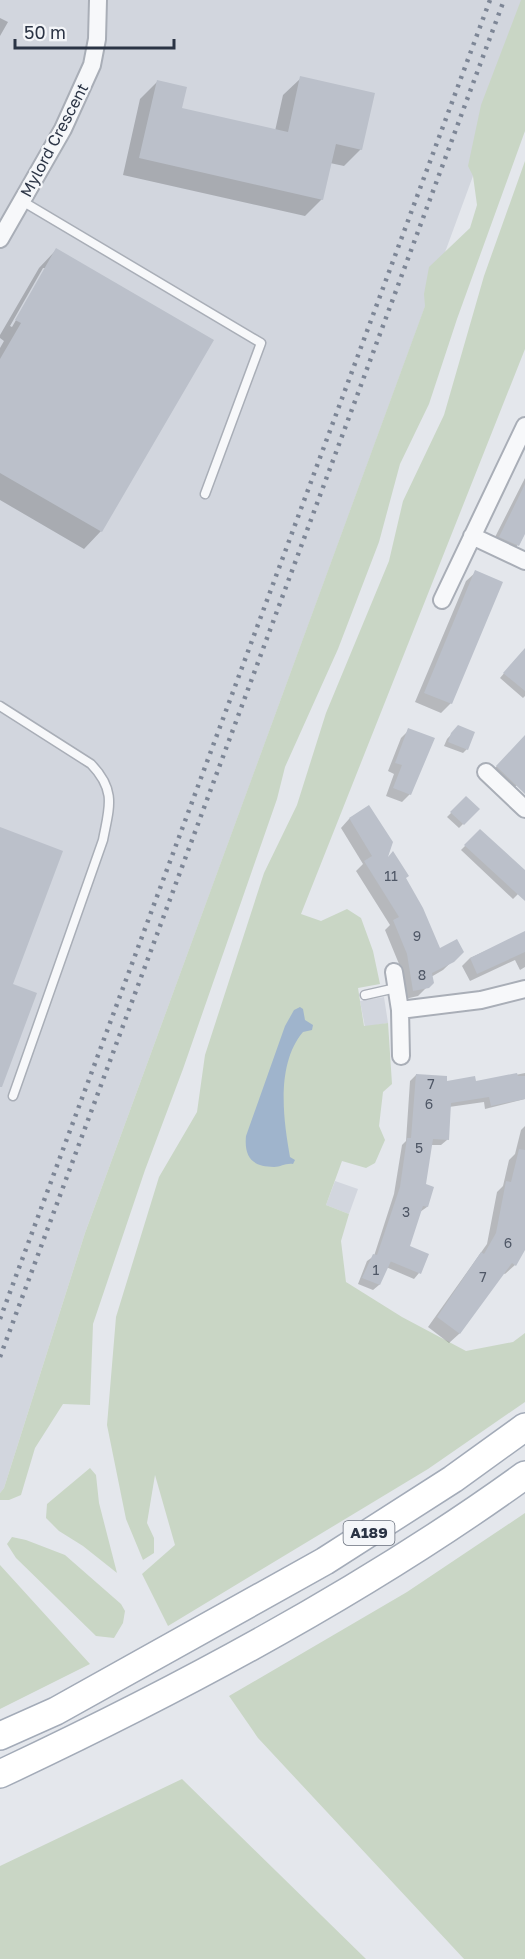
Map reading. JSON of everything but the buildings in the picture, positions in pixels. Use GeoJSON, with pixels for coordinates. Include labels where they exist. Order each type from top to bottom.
{"type":"FeatureCollection","features":[{"type":"Feature","properties":{"kind":"main road","name":"A189"},"geometry":{"type":"LineString","coordinates":[[0,1736],[56,1711],[325,1561],[453,1479],[525,1427]]}},
{"type":"Feature","properties":{"kind":"main road","name":"A189"},"geometry":{"type":"LineString","coordinates":[[0,1774],[76,1739],[221,1662],[356,1586],[473,1512],[525,1474]]}},
{"type":"Feature","properties":{"kind":"street","name":"Mylord Crescent"},"geometry":{"type":"LineString","coordinates":[[0,239],[63,129],[92,65],[97,39],[98,0]]}},
{"type":"Feature","properties":{"kind":"street"},"geometry":{"type":"LineString","coordinates":[[442,600],[525,426]]}},
{"type":"Feature","properties":{"kind":"street"},"geometry":{"type":"LineString","coordinates":[[472,536],[525,561]]}},
{"type":"Feature","properties":{"kind":"street"},"geometry":{"type":"LineString","coordinates":[[486,772],[525,809]]}},
{"type":"Feature","properties":{"kind":"street"},"geometry":{"type":"LineString","coordinates":[[395,980],[400,1010],[401,1056]]}},
{"type":"Feature","properties":{"kind":"street"},"geometry":{"type":"LineString","coordinates":[[400,1010],[481,1000],[525,989]]}},
{"type":"Feature","properties":{"kind":"lane"},"geometry":{"type":"LineString","coordinates":[[22,201],[261,342],[205,494]]}},
{"type":"Feature","properties":{"kind":"lane"},"geometry":{"type":"LineString","coordinates":[[0,706],[91,764],[102,775],[109,790],[111,805],[103,840],[13,1096]]}},
{"type":"Feature","properties":{"kind":"lane"},"geometry":{"type":"LineString","coordinates":[[365,995],[395,980]]}},
{"type":"Feature","properties":{"kind":"shaded area"},"geometry":{"type":"Polygon","coordinates":[[[0,0],[525,0],[473,176],[85,1233],[4,1488],[0,1493],[0,0]]]}},
{"type":"Feature","properties":{"kind":"shaded area"},"geometry":{"type":"Polygon","coordinates":[[[384,997],[388,1023],[365,1027],[360,1001],[384,997]]]}},
{"type":"Feature","properties":{"kind":"shaded area"},"geometry":{"type":"Polygon","coordinates":[[[335,1181],[358,1189],[349,1214],[326,1205],[335,1181]]]}},
{"type":"Feature","properties":{"kind":"green space"},"geometry":{"type":"Polygon","coordinates":[[[521,0],[525,0],[525,131],[429,404],[400,464],[379,542],[338,649],[285,767],[277,799],[183,1069],[145,1170],[93,1324],[90,1405],[63,1404],[35,1448],[21,1495],[9,1500],[0,1500],[0,1493],[4,1488],[85,1233],[425,306],[424,294],[429,267],[470,228],[477,205],[473,176],[468,166],[481,105],[521,0]]]}},
{"type":"Feature","properties":{"kind":"green space"},"geometry":{"type":"Polygon","coordinates":[[[525,161],[525,349],[301,914],[321,921],[347,909],[361,918],[373,951],[380,984],[358,988],[364,1026],[388,1023],[392,1084],[383,1092],[379,1126],[385,1140],[375,1163],[366,1168],[342,1161],[326,1205],[349,1214],[341,1241],[346,1282],[402,1317],[466,1351],[513,1342],[525,1333],[525,1402],[428,1469],[168,1626],[142,1574],[175,1545],[155,1475],[147,1523],[154,1538],[154,1553],[143,1560],[126,1519],[107,1425],[116,1317],[159,1177],[197,1112],[205,1055],[264,873],[297,805],[326,713],[389,561],[403,501],[444,415],[484,276],[525,161]]]}},
{"type":"Feature","properties":{"kind":"green space"},"geometry":{"type":"Polygon","coordinates":[[[90,1468],[96,1475],[99,1503],[117,1573],[83,1546],[59,1531],[46,1518],[47,1504],[90,1468]]]}},
{"type":"Feature","properties":{"kind":"green space"},"geometry":{"type":"Polygon","coordinates":[[[525,1513],[525,1959],[464,1959],[258,1738],[229,1696],[407,1592],[525,1513]]]}},
{"type":"Feature","properties":{"kind":"green space"},"geometry":{"type":"Polygon","coordinates":[[[12,1537],[65,1555],[121,1604],[125,1611],[123,1623],[114,1638],[96,1636],[16,1558],[7,1544],[12,1537]]]}},
{"type":"Feature","properties":{"kind":"green space"},"geometry":{"type":"Polygon","coordinates":[[[0,1565],[90,1664],[0,1709],[0,1565]]]}},
{"type":"Feature","properties":{"kind":"green space"},"geometry":{"type":"Polygon","coordinates":[[[182,1779],[366,1959],[0,1959],[0,1866],[182,1779]]]}},
{"type":"Feature","properties":{"kind":"water"},"geometry":{"type":"Polygon","coordinates":[[[300,1007],[303,1009],[305,1020],[313,1025],[312,1030],[303,1032],[294,1045],[285,1075],[285,1126],[290,1157],[295,1160],[293,1164],[266,1167],[255,1163],[248,1155],[246,1136],[285,1026],[294,1010],[300,1007]]]}},
{"type":"Feature","properties":{"kind":"railway"},"geometry":{"type":"LineString","coordinates":[[0,1319],[490,0]]}},
{"type":"Feature","properties":{"kind":"railway"},"geometry":{"type":"LineString","coordinates":[[0,1357],[504,0]]}}]}
